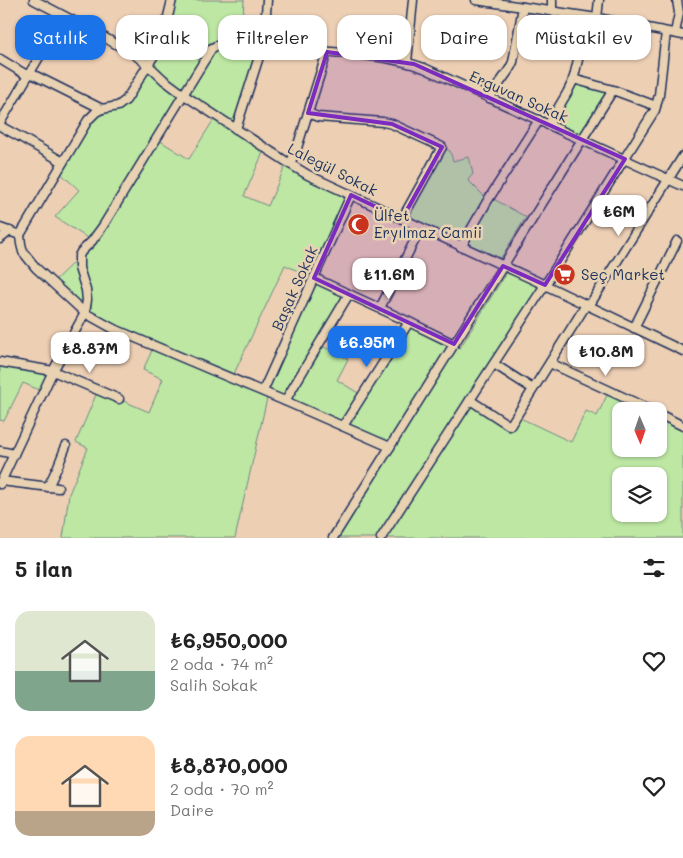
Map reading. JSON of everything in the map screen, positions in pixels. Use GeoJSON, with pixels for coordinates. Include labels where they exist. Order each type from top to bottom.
{"type":"FeatureCollection","features":[{"type":"Feature","properties":{"kind":"street","name":"Lalegül Sokak"},"geometry":{"type":"LineString","coordinates":[[34,0],[61,15]]}},
{"type":"Feature","properties":{"kind":"street"},"geometry":{"type":"LineString","coordinates":[[172,0],[158,49],[126,100],[122,104],[96,112],[88,120],[20,235],[26,257],[92,318],[390,447]]}},
{"type":"Feature","properties":{"kind":"street"},"geometry":{"type":"LineString","coordinates":[[266,15],[267,0]]}},
{"type":"Feature","properties":{"kind":"street"},"geometry":{"type":"LineString","coordinates":[[406,62],[413,0]]}},
{"type":"Feature","properties":{"kind":"street"},"geometry":{"type":"LineString","coordinates":[[476,0],[576,15]]}},
{"type":"Feature","properties":{"kind":"street"},"geometry":{"type":"LineString","coordinates":[[552,0],[552,11]]}},
{"type":"Feature","properties":{"kind":"street"},"geometry":{"type":"LineString","coordinates":[[597,15],[598,0]]}},
{"type":"Feature","properties":{"kind":"street"},"geometry":{"type":"LineString","coordinates":[[381,538],[545,285],[625,159],[656,106],[679,13],[677,0]]}},
{"type":"Feature","properties":{"kind":"street"},"geometry":{"type":"LineString","coordinates":[[489,98],[513,62],[523,7]]}},
{"type":"Feature","properties":{"kind":"street"},"geometry":{"type":"LineString","coordinates":[[651,28],[675,33]]}},
{"type":"Feature","properties":{"kind":"street","name":"Lalegül Sokak"},"geometry":{"type":"LineString","coordinates":[[106,39],[148,64],[164,80],[184,95],[290,164],[321,181],[683,351]]}},
{"type":"Feature","properties":{"kind":"street","name":"Erguvan Sokak"},"geometry":{"type":"LineString","coordinates":[[184,95],[212,48],[218,45]]}},
{"type":"Feature","properties":{"kind":"street","name":"Erguvan Sokak"},"geometry":{"type":"LineString","coordinates":[[327,52],[374,56],[406,62],[424,68],[683,186]]}},
{"type":"Feature","properties":{"kind":"street"},"geometry":{"type":"LineString","coordinates":[[0,60],[102,109]]}},
{"type":"Feature","properties":{"kind":"street"},"geometry":{"type":"LineString","coordinates":[[37,60],[0,125],[63,162]]}},
{"type":"Feature","properties":{"kind":"street"},"geometry":{"type":"LineString","coordinates":[[236,129],[258,60]]}},
{"type":"Feature","properties":{"kind":"street"},"geometry":{"type":"LineString","coordinates":[[290,164],[297,148],[325,60]]}},
{"type":"Feature","properties":{"kind":"street"},"geometry":{"type":"LineString","coordinates":[[548,125],[574,79],[578,60]]}},
{"type":"Feature","properties":{"kind":"street"},"geometry":{"type":"LineString","coordinates":[[574,79],[613,90],[656,106]]}},
{"type":"Feature","properties":{"kind":"street"},"geometry":{"type":"LineString","coordinates":[[333,538],[613,90]]}},
{"type":"Feature","properties":{"kind":"street"},"geometry":{"type":"LineString","coordinates":[[58,488],[1,483],[53,371],[85,313],[86,290],[79,268],[79,256],[103,226],[184,95]]}},
{"type":"Feature","properties":{"kind":"street"},"geometry":{"type":"LineString","coordinates":[[308,113],[318,117],[392,124],[442,147],[402,219]]}},
{"type":"Feature","properties":{"kind":"street"},"geometry":{"type":"LineString","coordinates":[[461,247],[488,200],[539,120]]}},
{"type":"Feature","properties":{"kind":"street"},"geometry":{"type":"LineString","coordinates":[[470,400],[510,426],[683,156]]}},
{"type":"Feature","properties":{"kind":"street","name":"Başak Sokak"},"geometry":{"type":"LineString","coordinates":[[262,392],[351,195]]}},
{"type":"Feature","properties":{"kind":"street"},"geometry":{"type":"LineString","coordinates":[[0,228],[20,235]]}},
{"type":"Feature","properties":{"kind":"street"},"geometry":{"type":"LineString","coordinates":[[380,308],[421,228]]}},
{"type":"Feature","properties":{"kind":"street"},"geometry":{"type":"LineString","coordinates":[[0,239],[10,231]]}},
{"type":"Feature","properties":{"kind":"street"},"geometry":{"type":"LineString","coordinates":[[634,328],[677,241]]}},
{"type":"Feature","properties":{"kind":"street"},"geometry":{"type":"LineString","coordinates":[[314,278],[454,344]]}},
{"type":"Feature","properties":{"kind":"street"},"geometry":{"type":"LineString","coordinates":[[285,401],[349,294]]}},
{"type":"Feature","properties":{"kind":"street"},"geometry":{"type":"LineString","coordinates":[[344,426],[409,322]]}},
{"type":"Feature","properties":{"kind":"street"},"geometry":{"type":"LineString","coordinates":[[0,362],[53,371],[119,399]]}},
{"type":"Feature","properties":{"kind":"street"},"geometry":{"type":"LineString","coordinates":[[550,363],[634,402]]}},
{"type":"Feature","properties":{"kind":"street"},"geometry":{"type":"LineString","coordinates":[[494,364],[533,389]]}},
{"type":"Feature","properties":{"kind":"street"},"geometry":{"type":"LineString","coordinates":[[668,418],[683,426]]}},
{"type":"Feature","properties":{"kind":"street"},"geometry":{"type":"LineString","coordinates":[[48,487],[66,446]]}},
{"type":"Feature","properties":{"kind":"street"},"geometry":{"type":"LineString","coordinates":[[0,451],[14,454]]}},
{"type":"Feature","properties":{"kind":"highlighted area"},"geometry":{"type":"Polygon","coordinates":[[[327,52],[414,64],[625,159],[545,285],[503,266],[454,344],[314,278],[351,195],[402,219],[442,147],[392,124],[308,113],[327,52]]]}},
{"type":"Feature","properties":{"kind":"green space"},"geometry":{"type":"Polygon","coordinates":[[[172,0],[244,0],[243,15],[218,15],[218,60],[258,60],[236,129],[265,148],[244,196],[268,206],[287,162],[351,195],[314,278],[460,348],[506,273],[545,285],[471,400],[510,426],[516,416],[571,442],[586,411],[597,416],[609,391],[633,402],[612,402],[612,458],[668,458],[668,418],[683,426],[683,538],[333,538],[390,447],[268,394],[235,538],[63,538],[69,494],[88,448],[76,442],[98,390],[149,412],[163,379],[143,370],[154,346],[92,318],[52,283],[79,257],[92,241],[55,217],[79,190],[58,171],[92,115],[118,106],[150,60],[208,60],[208,15],[168,15],[172,0]],[[184,95],[157,139],[189,159],[216,116],[184,95]],[[285,265],[232,378],[262,391],[311,277],[285,265]],[[349,298],[322,346],[348,359],[337,380],[363,396],[408,325],[349,298]]]}},
{"type":"Feature","properties":{"kind":"green space"},"geometry":{"type":"Polygon","coordinates":[[[573,79],[613,90],[582,140],[548,125],[573,79]]]}},
{"type":"Feature","properties":{"kind":"green space"},"geometry":{"type":"Polygon","coordinates":[[[442,147],[450,151],[453,161],[469,157],[473,174],[468,180],[488,200],[490,197],[526,217],[501,258],[418,223],[409,213],[442,147]]]}},
{"type":"Feature","properties":{"kind":"green space"},"geometry":{"type":"Polygon","coordinates":[[[0,362],[53,371],[44,392],[23,383],[4,421],[0,420],[0,362]]]}},
{"type":"Feature","properties":{"kind":"place","name":"Ülfet Eryılmaz Camii"},"geometry":{"type":"Point","coordinates":[358,224]}},
{"type":"Feature","properties":{"kind":"place","name":"Seç Market"},"geometry":{"type":"Point","coordinates":[565,274]}}]}
